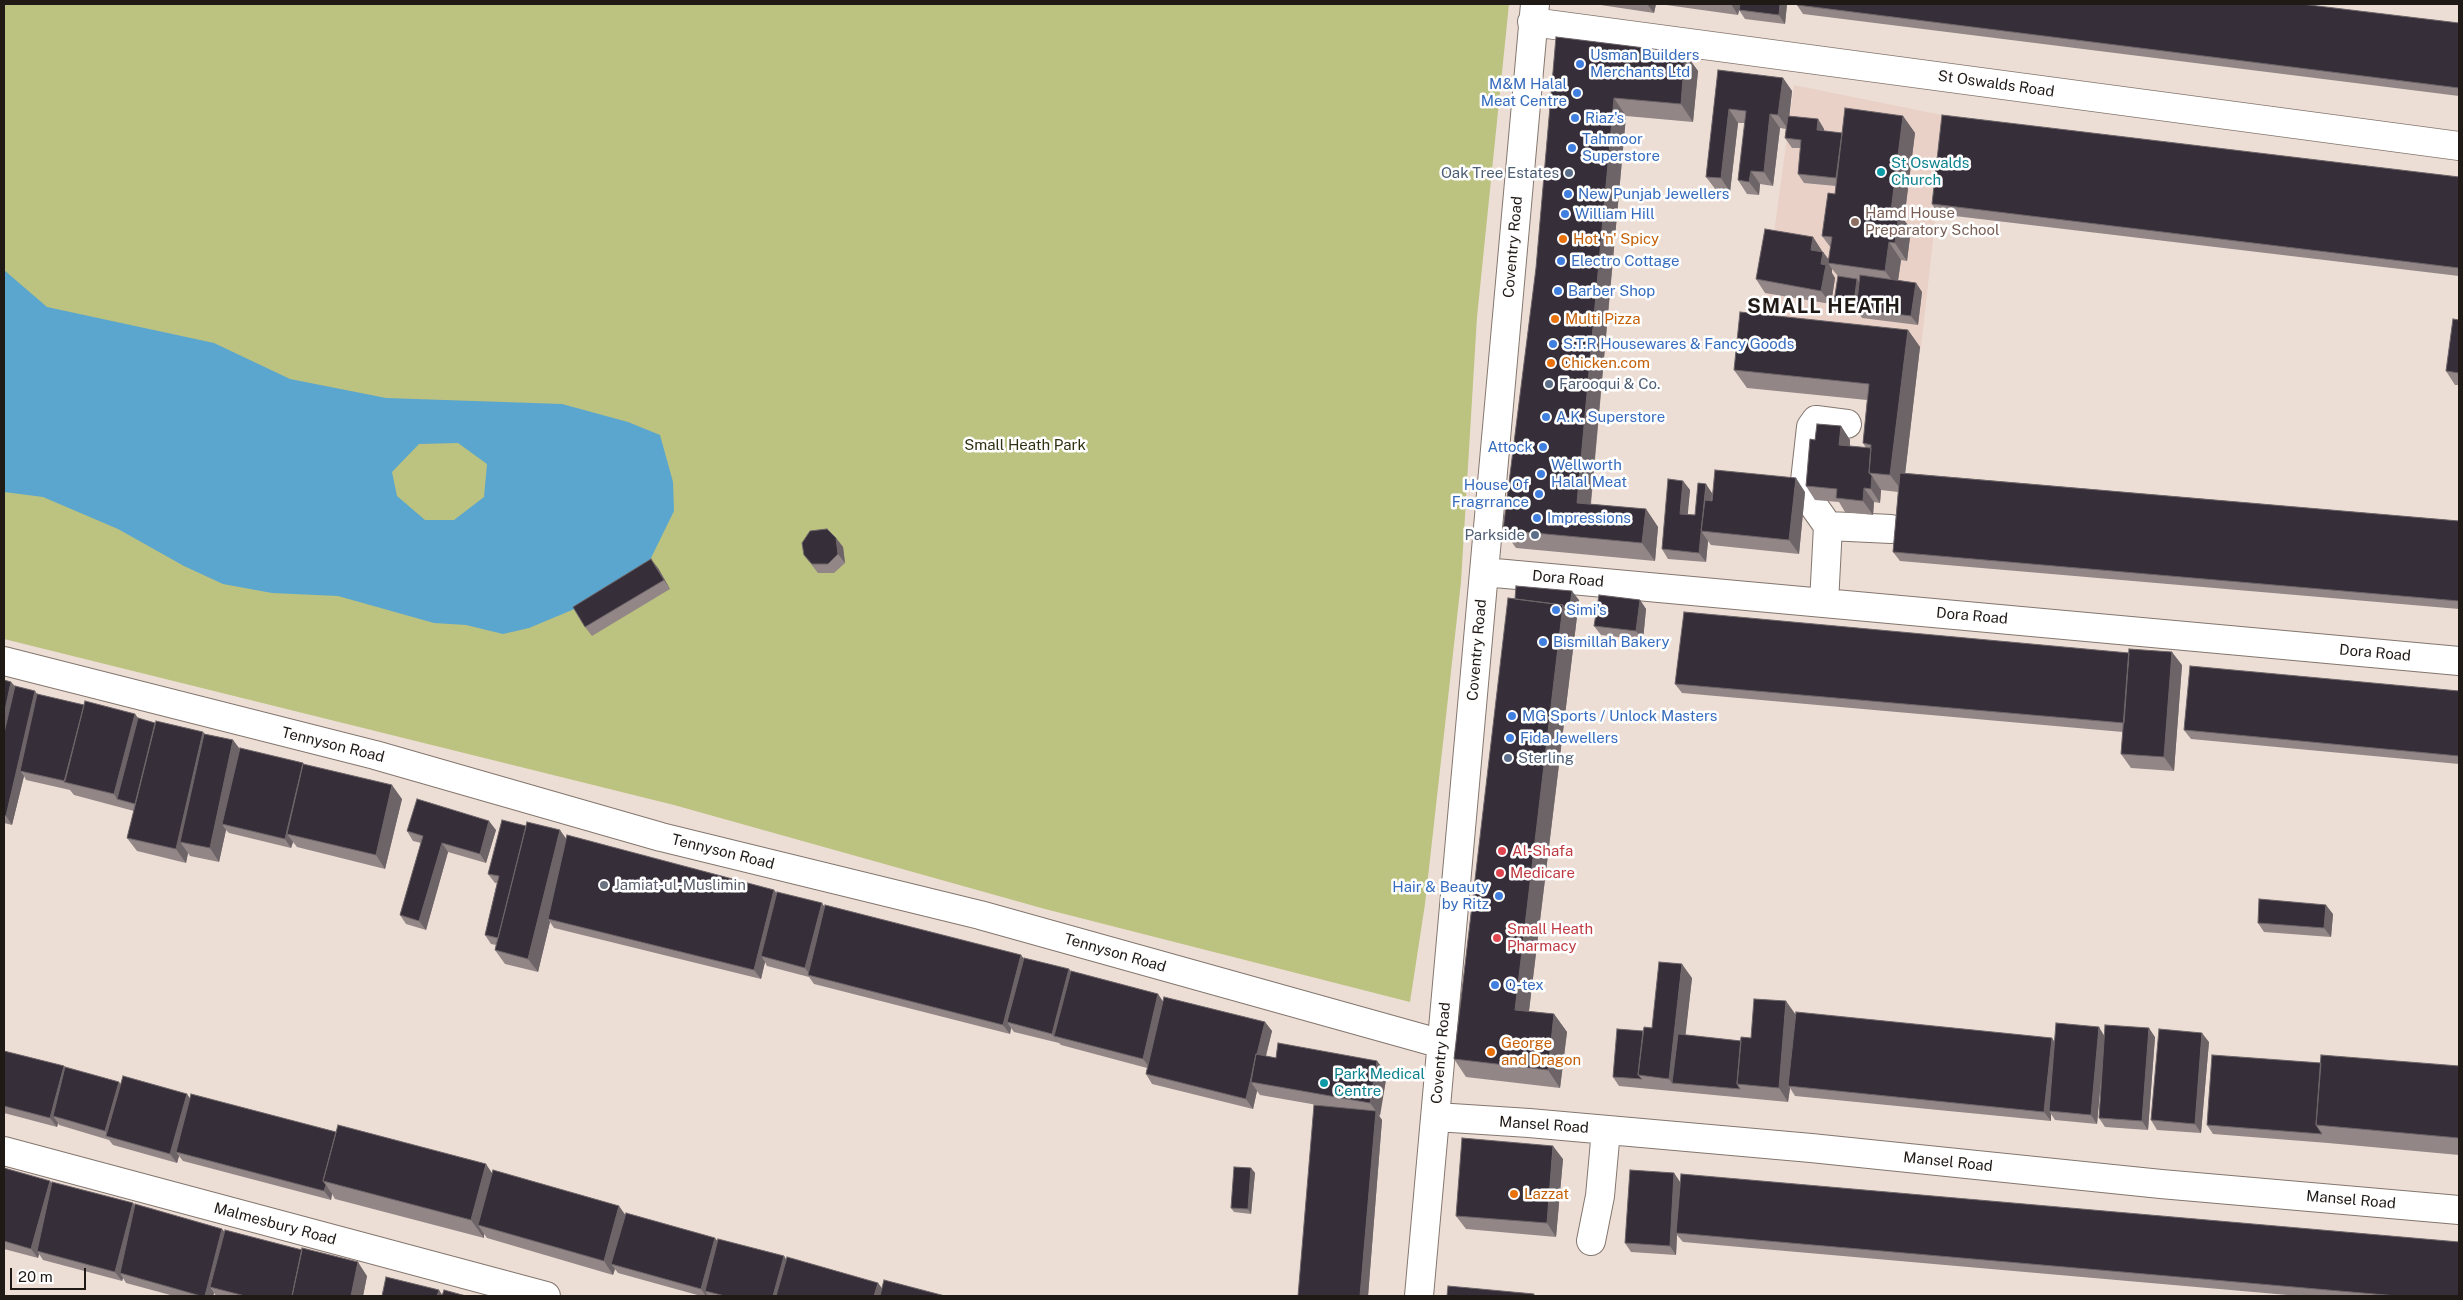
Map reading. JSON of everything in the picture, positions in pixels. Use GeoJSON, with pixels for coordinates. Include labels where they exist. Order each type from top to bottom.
{"type":"FeatureCollection","features":[{"type":"Feature","properties":{"kind":"street","name":"St Oswalds Road"},"geometry":{"type":"LineString","coordinates":[[1533,13],[2459,146]]}},
{"type":"Feature","properties":{"kind":"street","name":"Coventry Road"},"geometry":{"type":"LineString","coordinates":[[1419,1296],[1533,13]]}},
{"type":"Feature","properties":{"kind":"street"},"geometry":{"type":"LineString","coordinates":[[1824,603],[1828,526],[1811,502],[1805,481],[1811,427],[1816,420],[1847,424]]}},
{"type":"Feature","properties":{"kind":"street"},"geometry":{"type":"LineString","coordinates":[[1828,526],[1891,529]]}},
{"type":"Feature","properties":{"kind":"street","name":"Dora Road"},"geometry":{"type":"LineString","coordinates":[[1484,572],[2459,661]]}},
{"type":"Feature","properties":{"kind":"street","name":"Tennyson Road"},"geometry":{"type":"LineString","coordinates":[[4,661],[375,755],[661,837],[980,914],[1442,1044]]}},
{"type":"Feature","properties":{"kind":"street","name":"Mansel Road"},"geometry":{"type":"LineString","coordinates":[[1436,1117],[1606,1130],[2459,1210]]}},
{"type":"Feature","properties":{"kind":"street"},"geometry":{"type":"LineString","coordinates":[[1591,1241],[1600,1196],[1606,1130]]}},
{"type":"Feature","properties":{"kind":"street","name":"Malmesbury Road"},"geometry":{"type":"LineString","coordinates":[[4,1151],[546,1296]]}},
{"type":"Feature","properties":{"kind":"shaded area","name":"Hamd House Preparatory School"},"geometry":{"type":"Polygon","coordinates":[[[1794,85],[1947,116],[1921,348],[1761,329],[1794,85]]]}},
{"type":"Feature","properties":{"kind":"green space","name":"Small Heath Park"},"geometry":{"type":"Polygon","coordinates":[[[4,4],[1509,4],[1477,317],[1461,582],[1425,904],[1410,1002],[1045,909],[674,805],[4,639],[4,4]]]}},
{"type":"Feature","properties":{"kind":"water"},"geometry":{"type":"Polygon","coordinates":[[[4,270],[47,307],[214,343],[290,379],[386,398],[562,404],[628,422],[660,435],[673,482],[674,511],[650,560],[596,600],[529,628],[503,634],[466,625],[434,623],[338,596],[272,593],[223,584],[184,566],[118,529],[43,497],[4,492],[4,270]],[[458,443],[419,444],[392,472],[397,496],[425,520],[454,520],[484,497],[487,464],[458,443]]]}},
{"type":"Feature","properties":{"kind":"building"},"geometry":{"type":"Polygon","coordinates":[[[1740,4],[1780,4],[1779,15],[1739,10],[1740,4]]]}},
{"type":"Feature","properties":{"kind":"building"},"geometry":{"type":"Polygon","coordinates":[[[2301,4],[2459,23],[2459,88],[1797,5],[2301,4]]]}},
{"type":"Feature","properties":{"kind":"building"},"geometry":{"type":"Polygon","coordinates":[[[1556,37],[1685,53],[1681,104],[1614,98],[1577,503],[1646,509],[1642,543],[1503,530],[1536,268],[1556,37]]]}},
{"type":"Feature","properties":{"kind":"building"},"geometry":{"type":"Polygon","coordinates":[[[1718,70],[1783,78],[1778,115],[1770,114],[1764,172],[1751,171],[1749,182],[1738,180],[1746,111],[1729,109],[1721,178],[1706,177],[1718,70]]]}},
{"type":"Feature","properties":{"kind":"building","name":"St Oswalds Church"},"geometry":{"type":"Polygon","coordinates":[[[1845,108],[1903,116],[1891,211],[1899,212],[1895,243],[1889,242],[1885,271],[1828,263],[1832,237],[1822,236],[1828,193],[1835,194],[1845,108]]]}},
{"type":"Feature","properties":{"kind":"building"},"geometry":{"type":"Polygon","coordinates":[[[1942,115],[2459,177],[2459,268],[1932,204],[1942,115]]]}},
{"type":"Feature","properties":{"kind":"building"},"geometry":{"type":"Polygon","coordinates":[[[1788,116],[1818,119],[1817,130],[1842,133],[1836,178],[1798,174],[1801,140],[1785,138],[1788,116]]]}},
{"type":"Feature","properties":{"kind":"building"},"geometry":{"type":"Polygon","coordinates":[[[1765,229],[1813,237],[1811,250],[1823,252],[1821,264],[1826,265],[1821,291],[1756,279],[1765,229]]]}},
{"type":"Feature","properties":{"kind":"building"},"geometry":{"type":"Polygon","coordinates":[[[1860,275],[1916,283],[1911,316],[1856,309],[1860,275]]]}},
{"type":"Feature","properties":{"kind":"building"},"geometry":{"type":"Polygon","coordinates":[[[1838,276],[1857,279],[1853,311],[1833,308],[1838,276]]]}},
{"type":"Feature","properties":{"kind":"building"},"geometry":{"type":"Polygon","coordinates":[[[1740,312],[1908,330],[1890,475],[1869,473],[1871,445],[1863,443],[1869,384],[1734,370],[1740,312]]]}},
{"type":"Feature","properties":{"kind":"building"},"geometry":{"type":"Polygon","coordinates":[[[2453,319],[2459,320],[2459,373],[2446,371],[2453,319]]]}},
{"type":"Feature","properties":{"kind":"building"},"geometry":{"type":"Polygon","coordinates":[[[1817,424],[1841,426],[1839,445],[1871,448],[1869,473],[1872,476],[1871,489],[1864,488],[1863,501],[1836,498],[1837,489],[1806,486],[1810,439],[1815,440],[1817,424]]]}},
{"type":"Feature","properties":{"kind":"building"},"geometry":{"type":"Polygon","coordinates":[[[1715,470],[1796,478],[1789,540],[1701,531],[1705,500],[1712,501],[1715,470]]]}},
{"type":"Feature","properties":{"kind":"building"},"geometry":{"type":"Polygon","coordinates":[[[1900,473],[2459,521],[2459,601],[1893,552],[1900,473]]]}},
{"type":"Feature","properties":{"kind":"building"},"geometry":{"type":"Polygon","coordinates":[[[1668,479],[1683,481],[1680,514],[1695,515],[1698,483],[1706,484],[1699,553],[1662,549],[1668,479]]]}},
{"type":"Feature","properties":{"kind":"building"},"geometry":{"type":"Polygon","coordinates":[[[827,529],[836,538],[838,554],[828,564],[812,564],[804,555],[802,543],[810,531],[827,529]]]}},
{"type":"Feature","properties":{"kind":"building"},"geometry":{"type":"Polygon","coordinates":[[[651,559],[664,580],[585,627],[573,607],[651,559]]]}},
{"type":"Feature","properties":{"kind":"building"},"geometry":{"type":"Polygon","coordinates":[[[1516,586],[1572,591],[1569,614],[1563,605],[1515,599],[1516,586]]]}},
{"type":"Feature","properties":{"kind":"building"},"geometry":{"type":"Polygon","coordinates":[[[1599,595],[1640,600],[1636,631],[1594,626],[1599,595]]]}},
{"type":"Feature","properties":{"kind":"building"},"geometry":{"type":"Polygon","coordinates":[[[1508,598],[1563,605],[1515,1010],[1554,1014],[1548,1070],[1454,1059],[1508,598]]]}},
{"type":"Feature","properties":{"kind":"building"},"geometry":{"type":"Polygon","coordinates":[[[1684,612],[2129,653],[2124,723],[1675,684],[1684,612]]]}},
{"type":"Feature","properties":{"kind":"building"},"geometry":{"type":"Polygon","coordinates":[[[2129,649],[2172,652],[2164,757],[2121,754],[2129,649]]]}},
{"type":"Feature","properties":{"kind":"building"},"geometry":{"type":"Polygon","coordinates":[[[2190,666],[2459,691],[2459,756],[2184,730],[2190,666]]]}},
{"type":"Feature","properties":{"kind":"building"},"geometry":{"type":"Polygon","coordinates":[[[4,680],[11,682],[4,715],[4,680]]]}},
{"type":"Feature","properties":{"kind":"building"},"geometry":{"type":"Polygon","coordinates":[[[15,686],[35,691],[6,816],[4,815],[4,733],[15,686]]]}},
{"type":"Feature","properties":{"kind":"building"},"geometry":{"type":"Polygon","coordinates":[[[37,694],[84,705],[65,781],[20,771],[37,694]]]}},
{"type":"Feature","properties":{"kind":"building"},"geometry":{"type":"Polygon","coordinates":[[[85,701],[135,714],[114,794],[64,782],[85,701]]]}},
{"type":"Feature","properties":{"kind":"building"},"geometry":{"type":"Polygon","coordinates":[[[138,718],[155,723],[135,804],[117,799],[138,718]]]}},
{"type":"Feature","properties":{"kind":"building"},"geometry":{"type":"Polygon","coordinates":[[[156,721],[203,732],[176,849],[127,838],[156,721]]]}},
{"type":"Feature","properties":{"kind":"building"},"geometry":{"type":"Polygon","coordinates":[[[204,734],[233,740],[210,848],[180,842],[204,734]]]}},
{"type":"Feature","properties":{"kind":"building"},"geometry":{"type":"Polygon","coordinates":[[[240,748],[303,763],[285,839],[222,824],[240,748]]]}},
{"type":"Feature","properties":{"kind":"building"},"geometry":{"type":"Polygon","coordinates":[[[303,764],[392,785],[376,855],[287,834],[303,764]]]}},
{"type":"Feature","properties":{"kind":"building"},"geometry":{"type":"Polygon","coordinates":[[[417,799],[489,821],[480,854],[442,843],[419,921],[400,915],[423,836],[407,831],[417,799]]]}},
{"type":"Feature","properties":{"kind":"building"},"geometry":{"type":"Polygon","coordinates":[[[502,820],[526,826],[498,938],[485,935],[499,876],[488,874],[502,820]]]}},
{"type":"Feature","properties":{"kind":"building"},"geometry":{"type":"Polygon","coordinates":[[[527,822],[560,830],[528,959],[495,950],[527,822]]]}},
{"type":"Feature","properties":{"kind":"building"},"geometry":{"type":"Polygon","coordinates":[[[567,835],[774,890],[754,970],[548,919],[567,835]]]}},
{"type":"Feature","properties":{"kind":"building"},"geometry":{"type":"Polygon","coordinates":[[[777,892],[822,903],[805,968],[761,956],[777,892]]]}},
{"type":"Feature","properties":{"kind":"building"},"geometry":{"type":"Polygon","coordinates":[[[2259,899],[2326,905],[2324,928],[2258,923],[2259,899]]]}},
{"type":"Feature","properties":{"kind":"building"},"geometry":{"type":"Polygon","coordinates":[[[825,905],[1021,955],[1003,1025],[808,975],[825,905]]]}},
{"type":"Feature","properties":{"kind":"building"},"geometry":{"type":"Polygon","coordinates":[[[1024,958],[1069,969],[1052,1034],[1007,1022],[1024,958]]]}},
{"type":"Feature","properties":{"kind":"building"},"geometry":{"type":"Polygon","coordinates":[[[1659,962],[1682,964],[1669,1079],[1638,1075],[1644,1027],[1652,1028],[1659,962]]]}},
{"type":"Feature","properties":{"kind":"building"},"geometry":{"type":"Polygon","coordinates":[[[1071,971],[1158,994],[1143,1059],[1054,1036],[1071,971]]]}},
{"type":"Feature","properties":{"kind":"building"},"geometry":{"type":"Polygon","coordinates":[[[1164,997],[1265,1022],[1246,1099],[1146,1074],[1164,997]]]}},
{"type":"Feature","properties":{"kind":"building"},"geometry":{"type":"Polygon","coordinates":[[[1754,999],[1786,1001],[1779,1088],[1737,1084],[1741,1037],[1751,1038],[1754,999]]]}},
{"type":"Feature","properties":{"kind":"building"},"geometry":{"type":"Polygon","coordinates":[[[1796,1012],[2052,1038],[2044,1112],[1788,1086],[1796,1012]]]}},
{"type":"Feature","properties":{"kind":"building"},"geometry":{"type":"Polygon","coordinates":[[[2056,1023],[2099,1027],[2091,1115],[2049,1111],[2056,1023]]]}},
{"type":"Feature","properties":{"kind":"building"},"geometry":{"type":"Polygon","coordinates":[[[2105,1025],[2149,1028],[2142,1121],[2099,1118],[2105,1025]]]}},
{"type":"Feature","properties":{"kind":"building"},"geometry":{"type":"Polygon","coordinates":[[[1617,1029],[1643,1031],[1638,1075],[1642,1079],[1613,1077],[1617,1029]]]}},
{"type":"Feature","properties":{"kind":"building"},"geometry":{"type":"Polygon","coordinates":[[[2159,1029],[2202,1033],[2195,1124],[2151,1120],[2159,1029]]]}},
{"type":"Feature","properties":{"kind":"building"},"geometry":{"type":"Polygon","coordinates":[[[1678,1034],[1741,1041],[1737,1084],[1740,1089],[1672,1083],[1678,1034]]]}},
{"type":"Feature","properties":{"kind":"building","name":"Park Medical Centre"},"geometry":{"type":"Polygon","coordinates":[[[1278,1043],[1377,1061],[1370,1103],[1251,1082],[1256,1054],[1276,1058],[1278,1043]]]}},
{"type":"Feature","properties":{"kind":"building"},"geometry":{"type":"Polygon","coordinates":[[[4,1051],[64,1066],[50,1118],[4,1106],[4,1051]]]}},
{"type":"Feature","properties":{"kind":"building"},"geometry":{"type":"Polygon","coordinates":[[[2212,1055],[2321,1063],[2316,1125],[2322,1134],[2207,1125],[2212,1055]]]}},
{"type":"Feature","properties":{"kind":"building"},"geometry":{"type":"Polygon","coordinates":[[[2321,1055],[2459,1066],[2459,1138],[2316,1125],[2321,1055]]]}},
{"type":"Feature","properties":{"kind":"building"},"geometry":{"type":"Polygon","coordinates":[[[65,1067],[119,1082],[105,1131],[53,1116],[65,1067]]]}},
{"type":"Feature","properties":{"kind":"building"},"geometry":{"type":"Polygon","coordinates":[[[123,1076],[187,1094],[170,1154],[106,1136],[123,1076]]]}},
{"type":"Feature","properties":{"kind":"building"},"geometry":{"type":"Polygon","coordinates":[[[191,1094],[336,1132],[323,1181],[326,1185],[324,1191],[176,1152],[191,1094]]]}},
{"type":"Feature","properties":{"kind":"building"},"geometry":{"type":"Polygon","coordinates":[[[1314,1105],[1376,1111],[1360,1296],[1298,1296],[1314,1105]]]}},
{"type":"Feature","properties":{"kind":"building"},"geometry":{"type":"Polygon","coordinates":[[[338,1125],[486,1164],[471,1220],[323,1181],[338,1125]]]}},
{"type":"Feature","properties":{"kind":"building","name":"Lazzat"},"geometry":{"type":"Polygon","coordinates":[[[1462,1138],[1553,1146],[1547,1223],[1456,1216],[1462,1138]]]}},
{"type":"Feature","properties":{"kind":"building"},"geometry":{"type":"Polygon","coordinates":[[[1234,1167],[1251,1168],[1248,1209],[1231,1208],[1234,1167]]]}},
{"type":"Feature","properties":{"kind":"building"},"geometry":{"type":"Polygon","coordinates":[[[4,1168],[50,1181],[31,1249],[4,1241],[4,1168]]]}},
{"type":"Feature","properties":{"kind":"building"},"geometry":{"type":"Polygon","coordinates":[[[493,1170],[619,1206],[604,1261],[478,1225],[493,1170]]]}},
{"type":"Feature","properties":{"kind":"building"},"geometry":{"type":"Polygon","coordinates":[[[1630,1170],[1674,1173],[1670,1246],[1625,1243],[1630,1170]]]}},
{"type":"Feature","properties":{"kind":"building"},"geometry":{"type":"Polygon","coordinates":[[[1681,1174],[2459,1242],[2459,1296],[2397,1296],[1676,1233],[1681,1174]]]}},
{"type":"Feature","properties":{"kind":"building"},"geometry":{"type":"Polygon","coordinates":[[[52,1182],[133,1203],[115,1272],[37,1251],[52,1182]]]}},
{"type":"Feature","properties":{"kind":"building"},"geometry":{"type":"Polygon","coordinates":[[[135,1204],[222,1229],[205,1296],[120,1273],[135,1204]]]}},
{"type":"Feature","properties":{"kind":"building"},"geometry":{"type":"Polygon","coordinates":[[[626,1213],[715,1238],[701,1289],[611,1264],[626,1213]]]}},
{"type":"Feature","properties":{"kind":"building"},"geometry":{"type":"Polygon","coordinates":[[[225,1230],[302,1250],[292,1296],[245,1296],[210,1287],[225,1230]]]}},
{"type":"Feature","properties":{"kind":"building"},"geometry":{"type":"Polygon","coordinates":[[[718,1239],[784,1256],[773,1296],[725,1296],[705,1291],[718,1239]]]}},
{"type":"Feature","properties":{"kind":"building"},"geometry":{"type":"Polygon","coordinates":[[[302,1248],[358,1262],[351,1296],[292,1296],[302,1248]]]}},
{"type":"Feature","properties":{"kind":"building"},"geometry":{"type":"Polygon","coordinates":[[[787,1257],[878,1283],[874,1296],[776,1296],[787,1257]]]}},
{"type":"Feature","properties":{"kind":"building"},"geometry":{"type":"Polygon","coordinates":[[[386,1277],[439,1290],[437,1296],[382,1296],[386,1277]]]}},
{"type":"Feature","properties":{"kind":"building"},"geometry":{"type":"Polygon","coordinates":[[[884,1280],[945,1296],[880,1296],[884,1280]]]}},
{"type":"Feature","properties":{"kind":"building"},"geometry":{"type":"Polygon","coordinates":[[[1448,1286],[1534,1294],[1534,1296],[1447,1296],[1448,1286]]]}},
{"type":"Feature","properties":{"kind":"building"},"geometry":{"type":"Polygon","coordinates":[[[444,1290],[466,1296],[442,1296],[444,1290]]]}},
{"type":"Feature","properties":{"kind":"place","name":"Usman Builders Merchants Ltd"},"geometry":{"type":"Point","coordinates":[1580,64]}},
{"type":"Feature","properties":{"kind":"place","name":"M&M Halal Meat Centre"},"geometry":{"type":"Point","coordinates":[1577,93]}},
{"type":"Feature","properties":{"kind":"place","name":"Riaz's"},"geometry":{"type":"Point","coordinates":[1575,118]}},
{"type":"Feature","properties":{"kind":"place","name":"Tahmoor Superstore"},"geometry":{"type":"Point","coordinates":[1572,148]}},
{"type":"Feature","properties":{"kind":"place","name":"St Oswalds Church"},"geometry":{"type":"Point","coordinates":[1881,172]}},
{"type":"Feature","properties":{"kind":"place","name":"Oak Tree Estates"},"geometry":{"type":"Point","coordinates":[1569,173]}},
{"type":"Feature","properties":{"kind":"place","name":"New Punjab Jewellers"},"geometry":{"type":"Point","coordinates":[1568,194]}},
{"type":"Feature","properties":{"kind":"place","name":"William Hill"},"geometry":{"type":"Point","coordinates":[1565,214]}},
{"type":"Feature","properties":{"kind":"place","name":"Hamd House Preparatory School"},"geometry":{"type":"Point","coordinates":[1855,222]}},
{"type":"Feature","properties":{"kind":"place","name":"Hot 'n' Spicy"},"geometry":{"type":"Point","coordinates":[1563,239]}},
{"type":"Feature","properties":{"kind":"place","name":"Electro Cottage"},"geometry":{"type":"Point","coordinates":[1561,261]}},
{"type":"Feature","properties":{"kind":"place","name":"Barber Shop"},"geometry":{"type":"Point","coordinates":[1558,291]}},
{"type":"Feature","properties":{"kind":"place","name":"Multi Pizza"},"geometry":{"type":"Point","coordinates":[1555,319]}},
{"type":"Feature","properties":{"kind":"place","name":"S.T.R Housewares & Fancy Goods"},"geometry":{"type":"Point","coordinates":[1553,344]}},
{"type":"Feature","properties":{"kind":"place","name":"Chicken.com"},"geometry":{"type":"Point","coordinates":[1551,363]}},
{"type":"Feature","properties":{"kind":"place","name":"Farooqui & Co."},"geometry":{"type":"Point","coordinates":[1549,384]}},
{"type":"Feature","properties":{"kind":"place","name":"A.K. Superstore"},"geometry":{"type":"Point","coordinates":[1546,417]}},
{"type":"Feature","properties":{"kind":"place","name":"Attock"},"geometry":{"type":"Point","coordinates":[1543,447]}},
{"type":"Feature","properties":{"kind":"place","name":"Wellworth Halal Meat"},"geometry":{"type":"Point","coordinates":[1541,474]}},
{"type":"Feature","properties":{"kind":"place","name":"House Of Fragrrance"},"geometry":{"type":"Point","coordinates":[1539,494]}},
{"type":"Feature","properties":{"kind":"place","name":"Impressions"},"geometry":{"type":"Point","coordinates":[1537,518]}},
{"type":"Feature","properties":{"kind":"place","name":"Parkside"},"geometry":{"type":"Point","coordinates":[1535,535]}},
{"type":"Feature","properties":{"kind":"place","name":"Simi's"},"geometry":{"type":"Point","coordinates":[1556,610]}},
{"type":"Feature","properties":{"kind":"place","name":"Bismillah Bakery"},"geometry":{"type":"Point","coordinates":[1543,642]}},
{"type":"Feature","properties":{"kind":"place","name":"MG Sports / Unlock Masters"},"geometry":{"type":"Point","coordinates":[1512,716]}},
{"type":"Feature","properties":{"kind":"place","name":"Fida Jewellers"},"geometry":{"type":"Point","coordinates":[1510,738]}},
{"type":"Feature","properties":{"kind":"place","name":"Sterling"},"geometry":{"type":"Point","coordinates":[1508,758]}},
{"type":"Feature","properties":{"kind":"place","name":"Al-Shafa"},"geometry":{"type":"Point","coordinates":[1502,851]}},
{"type":"Feature","properties":{"kind":"place","name":"Medicare"},"geometry":{"type":"Point","coordinates":[1500,873]}},
{"type":"Feature","properties":{"kind":"place","name":"Jamiat-ul-Muslimin"},"geometry":{"type":"Point","coordinates":[604,885]}},
{"type":"Feature","properties":{"kind":"place","name":"Hair & Beauty by Ritz"},"geometry":{"type":"Point","coordinates":[1499,896]}},
{"type":"Feature","properties":{"kind":"place","name":"Small Heath Pharmacy"},"geometry":{"type":"Point","coordinates":[1497,938]}},
{"type":"Feature","properties":{"kind":"place","name":"Q-tex"},"geometry":{"type":"Point","coordinates":[1495,985]}},
{"type":"Feature","properties":{"kind":"place","name":"George and Dragon"},"geometry":{"type":"Point","coordinates":[1491,1052]}},
{"type":"Feature","properties":{"kind":"place","name":"Park Medical Centre"},"geometry":{"type":"Point","coordinates":[1324,1083]}},
{"type":"Feature","properties":{"kind":"place","name":"Lazzat"},"geometry":{"type":"Point","coordinates":[1514,1194]}},
{"type":"Feature","properties":{"kind":"district","name":"SMALL HEATH"},"geometry":{"type":"Point","coordinates":[1824,307]}}]}
